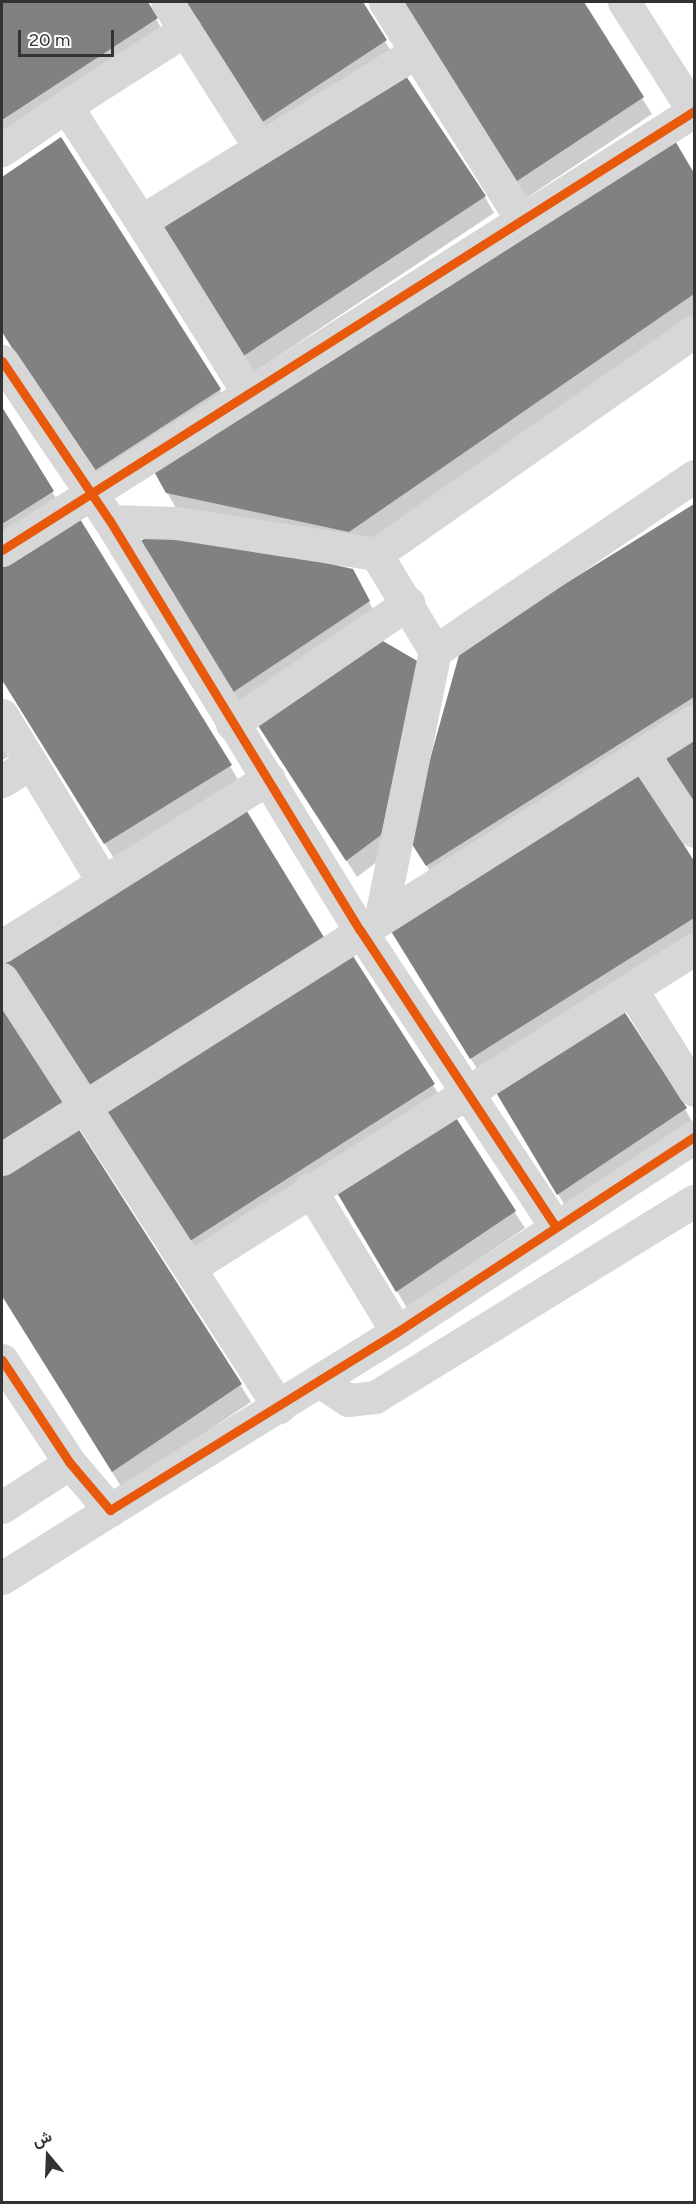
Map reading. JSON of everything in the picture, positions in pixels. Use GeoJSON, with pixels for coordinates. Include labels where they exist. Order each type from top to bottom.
{"type":"FeatureCollection","features":[{"type":"Feature","properties":{"kind":"street"},"geometry":{"type":"LineString","coordinates":[[167,2],[260,148]]}},
{"type":"Feature","properties":{"kind":"street"},"geometry":{"type":"LineString","coordinates":[[385,2],[522,220]]}},
{"type":"Feature","properties":{"kind":"street"},"geometry":{"type":"LineString","coordinates":[[2,550],[247,392],[694,111],[624,2]]}},
{"type":"Feature","properties":{"kind":"street"},"geometry":{"type":"LineString","coordinates":[[2,150],[184,30]]}},
{"type":"Feature","properties":{"kind":"street"},"geometry":{"type":"LineString","coordinates":[[141,221],[416,51]]}},
{"type":"Feature","properties":{"kind":"street"},"geometry":{"type":"LineString","coordinates":[[66,106],[141,221],[247,392]]}},
{"type":"Feature","properties":{"kind":"street"},"geometry":{"type":"LineString","coordinates":[[110,521],[170,522],[376,554],[694,331]]}},
{"type":"Feature","properties":{"kind":"street"},"geometry":{"type":"LineString","coordinates":[[2,361],[110,521],[232,724],[370,923],[467,1094],[555,1226]]}},
{"type":"Feature","properties":{"kind":"street"},"geometry":{"type":"LineString","coordinates":[[370,923],[435,651],[694,476]]}},
{"type":"Feature","properties":{"kind":"street"},"geometry":{"type":"LineString","coordinates":[[376,554],[408,603],[435,651]]}},
{"type":"Feature","properties":{"kind":"street"},"geometry":{"type":"LineString","coordinates":[[232,724],[408,603]]}},
{"type":"Feature","properties":{"kind":"street"},"geometry":{"type":"LineString","coordinates":[[2,715],[29,764],[102,880]]}},
{"type":"Feature","properties":{"kind":"street"},"geometry":{"type":"LineString","coordinates":[[2,1159],[82,1105],[694,721]]}},
{"type":"Feature","properties":{"kind":"street"},"geometry":{"type":"LineString","coordinates":[[643,754],[694,831]]}},
{"type":"Feature","properties":{"kind":"street"},"geometry":{"type":"LineString","coordinates":[[2,782],[29,764]]}},
{"type":"Feature","properties":{"kind":"street"},"geometry":{"type":"LineString","coordinates":[[2,946],[102,880],[269,778]]}},
{"type":"Feature","properties":{"kind":"street"},"geometry":{"type":"LineString","coordinates":[[191,1267],[694,949]]}},
{"type":"Feature","properties":{"kind":"street"},"geometry":{"type":"LineString","coordinates":[[2,979],[82,1105],[191,1267],[279,1407]]}},
{"type":"Feature","properties":{"kind":"street"},"geometry":{"type":"LineString","coordinates":[[631,989],[694,1090]]}},
{"type":"Feature","properties":{"kind":"street"},"geometry":{"type":"LineString","coordinates":[[2,1578],[397,1332],[555,1226],[694,1137]]}},
{"type":"Feature","properties":{"kind":"street"},"geometry":{"type":"LineString","coordinates":[[310,1190],[397,1332]]}},
{"type":"Feature","properties":{"kind":"street"},"geometry":{"type":"LineString","coordinates":[[319,1381],[348,1400],[375,1397],[694,1202]]}},
{"type":"Feature","properties":{"kind":"street"},"geometry":{"type":"LineString","coordinates":[[2,1360],[70,1463],[110,1510]]}},
{"type":"Feature","properties":{"kind":"street"},"geometry":{"type":"LineString","coordinates":[[2,1507],[70,1463]]}},
{"type":"Feature","properties":{"kind":"building"},"geometry":{"type":"Polygon","coordinates":[[[2,2],[148,2],[158,18],[2,120],[2,2]]]}},
{"type":"Feature","properties":{"kind":"building"},"geometry":{"type":"Polygon","coordinates":[[[184,2],[363,2],[387,40],[261,123],[184,2]]]}},
{"type":"Feature","properties":{"kind":"building"},"geometry":{"type":"Polygon","coordinates":[[[399,2],[584,2],[644,97],[514,183],[399,2]]]}},
{"type":"Feature","properties":{"kind":"building"},"geometry":{"type":"Polygon","coordinates":[[[406,76],[486,196],[242,357],[161,229],[406,76]]]}},
{"type":"Feature","properties":{"kind":"building"},"geometry":{"type":"Polygon","coordinates":[[[671,134],[694,173],[694,294],[349,532],[166,493],[152,468],[671,134]]]}},
{"type":"Feature","properties":{"kind":"building"},"geometry":{"type":"Polygon","coordinates":[[[61,137],[221,389],[91,473],[2,332],[2,177],[61,137]]]}},
{"type":"Feature","properties":{"kind":"building"},"geometry":{"type":"Polygon","coordinates":[[[2,407],[54,491],[2,524],[2,407]]]}},
{"type":"Feature","properties":{"kind":"building"},"geometry":{"type":"Polygon","coordinates":[[[694,504],[694,697],[426,866],[408,838],[461,648],[694,504]]]}},
{"type":"Feature","properties":{"kind":"building"},"geometry":{"type":"Polygon","coordinates":[[[75,511],[232,765],[104,844],[2,680],[2,557],[75,511]]]}},
{"type":"Feature","properties":{"kind":"building"},"geometry":{"type":"Polygon","coordinates":[[[163,527],[353,569],[370,601],[232,693],[136,544],[163,527]]]}},
{"type":"Feature","properties":{"kind":"building"},"geometry":{"type":"Polygon","coordinates":[[[383,641],[419,662],[381,835],[346,861],[257,724],[383,641]]]}},
{"type":"Feature","properties":{"kind":"building"},"geometry":{"type":"Polygon","coordinates":[[[694,733],[694,804],[663,754],[694,733]]]}},
{"type":"Feature","properties":{"kind":"building"},"geometry":{"type":"Polygon","coordinates":[[[637,770],[694,861],[694,918],[470,1059],[389,928],[637,770]]]}},
{"type":"Feature","properties":{"kind":"building"},"geometry":{"type":"Polygon","coordinates":[[[245,808],[325,939],[85,1094],[5,963],[245,808]]]}},
{"type":"Feature","properties":{"kind":"building"},"geometry":{"type":"Polygon","coordinates":[[[351,953],[435,1084],[187,1243],[106,1109],[351,953]]]}},
{"type":"Feature","properties":{"kind":"building"},"geometry":{"type":"Polygon","coordinates":[[[618,1002],[687,1108],[557,1195],[491,1084],[618,1002]]]}},
{"type":"Feature","properties":{"kind":"building"},"geometry":{"type":"Polygon","coordinates":[[[2,1004],[67,1108],[2,1150],[2,1004]]]}},
{"type":"Feature","properties":{"kind":"building"},"geometry":{"type":"Polygon","coordinates":[[[449,1107],[516,1211],[396,1292],[330,1181],[449,1107]]]}},
{"type":"Feature","properties":{"kind":"building"},"geometry":{"type":"Polygon","coordinates":[[[74,1122],[242,1384],[112,1472],[2,1296],[2,1171],[74,1122]]]}},
{"type":"Feature","properties":{"kind":"cycle path"},"geometry":{"type":"LineString","coordinates":[[2,550],[694,111]]}},
{"type":"Feature","properties":{"kind":"cycle path"},"geometry":{"type":"LineString","coordinates":[[2,361],[110,521],[360,930],[555,1226]]}},
{"type":"Feature","properties":{"kind":"cycle path"},"geometry":{"type":"LineString","coordinates":[[2,1360],[70,1463],[110,1510],[397,1332],[694,1137]]}}]}
